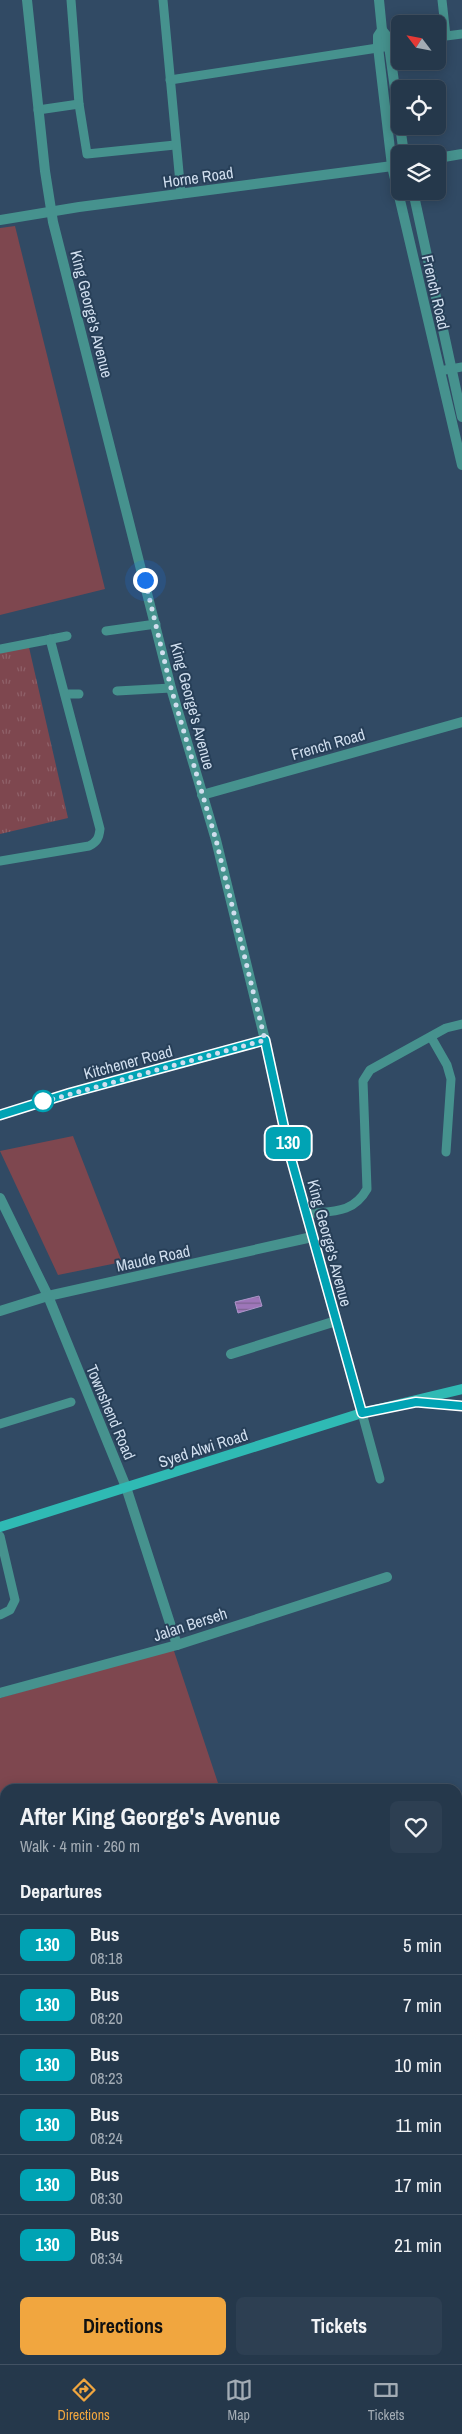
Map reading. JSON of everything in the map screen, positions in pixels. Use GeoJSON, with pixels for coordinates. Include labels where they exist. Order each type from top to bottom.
{"type":"FeatureCollection","features":[{"type":"Feature","properties":{"kind":"street","name":"King George's Avenue"},"geometry":{"type":"LineString","coordinates":[[27,0],[50,211],[171,688],[216,840],[265,1040],[290,1155],[362,1413]]}},
{"type":"Feature","properties":{"kind":"street"},"geometry":{"type":"LineString","coordinates":[[379,0],[382,30],[389,46],[394,80]]}},
{"type":"Feature","properties":{"kind":"street","name":"French Road"},"geometry":{"type":"LineString","coordinates":[[382,30],[378,36],[378,48],[386,125],[391,146]]}},
{"type":"Feature","properties":{"kind":"street"},"geometry":{"type":"LineString","coordinates":[[446,157],[462,154]]}},
{"type":"Feature","properties":{"kind":"street","name":"Horne Road"},"geometry":{"type":"LineString","coordinates":[[0,220],[50,211],[391,167]]}},
{"type":"Feature","properties":{"kind":"street","name":"French Road"},"geometry":{"type":"LineString","coordinates":[[403,200],[462,465]]}},
{"type":"Feature","properties":{"kind":"street","name":"French Road"},"geometry":{"type":"LineString","coordinates":[[415,200],[462,416]]}},
{"type":"Feature","properties":{"kind":"street","name":"French Road"},"geometry":{"type":"LineString","coordinates":[[202,795],[462,722]]}},
{"type":"Feature","properties":{"kind":"street","name":"Kitchener Road"},"geometry":{"type":"LineString","coordinates":[[0,1115],[70,1093],[265,1040]]}},
{"type":"Feature","properties":{"kind":"street","name":"Townshend Road"},"geometry":{"type":"LineString","coordinates":[[0,1198],[48,1296],[126,1487],[177,1645]]}},
{"type":"Feature","properties":{"kind":"street","name":"Maude Road"},"geometry":{"type":"LineString","coordinates":[[0,1311],[48,1296],[312,1237]]}},
{"type":"Feature","properties":{"kind":"street"},"geometry":{"type":"LineString","coordinates":[[231,1354],[336,1321]]}},
{"type":"Feature","properties":{"kind":"street","name":"Syed Alwi Road"},"geometry":{"type":"LineString","coordinates":[[0,1527],[362,1413],[416,1402],[462,1389]]}},
{"type":"Feature","properties":{"kind":"street","name":"Syed Alwi Road"},"geometry":{"type":"LineString","coordinates":[[416,1402],[462,1406]]}},
{"type":"Feature","properties":{"kind":"street","name":"Jalan Berseh"},"geometry":{"type":"LineString","coordinates":[[0,1693],[177,1645],[387,1577]]}},
{"type":"Feature","properties":{"kind":"lane"},"geometry":{"type":"LineString","coordinates":[[71,0],[79,104],[87,154],[175,145]]}},
{"type":"Feature","properties":{"kind":"lane"},"geometry":{"type":"LineString","coordinates":[[163,0],[181,194]]}},
{"type":"Feature","properties":{"kind":"lane"},"geometry":{"type":"LineString","coordinates":[[442,0],[446,36],[462,34]]}},
{"type":"Feature","properties":{"kind":"lane"},"geometry":{"type":"LineString","coordinates":[[170,80],[389,46]]}},
{"type":"Feature","properties":{"kind":"lane"},"geometry":{"type":"LineString","coordinates":[[38,110],[79,104]]}},
{"type":"Feature","properties":{"kind":"lane"},"geometry":{"type":"LineString","coordinates":[[440,371],[462,367]]}},
{"type":"Feature","properties":{"kind":"lane"},"geometry":{"type":"LineString","coordinates":[[106,631],[156,624]]}},
{"type":"Feature","properties":{"kind":"lane"},"geometry":{"type":"LineString","coordinates":[[0,648],[67,636]]}},
{"type":"Feature","properties":{"kind":"lane"},"geometry":{"type":"LineString","coordinates":[[0,861],[88,846],[99,837],[100,829],[50,639]]}},
{"type":"Feature","properties":{"kind":"lane"},"geometry":{"type":"LineString","coordinates":[[117,692],[171,688]]}},
{"type":"Feature","properties":{"kind":"lane"},"geometry":{"type":"LineString","coordinates":[[64,694],[79,694]]}},
{"type":"Feature","properties":{"kind":"lane"},"geometry":{"type":"LineString","coordinates":[[306,1214],[346,1209],[360,1201],[367,1189],[363,1081],[370,1070],[446,1028],[462,1024]]}},
{"type":"Feature","properties":{"kind":"lane"},"geometry":{"type":"LineString","coordinates":[[431,1036],[447,1065],[451,1079],[446,1152]]}},
{"type":"Feature","properties":{"kind":"lane"},"geometry":{"type":"LineString","coordinates":[[0,1424],[71,1402]]}},
{"type":"Feature","properties":{"kind":"lane"},"geometry":{"type":"LineString","coordinates":[[362,1413],[380,1479]]}},
{"type":"Feature","properties":{"kind":"lane"},"geometry":{"type":"LineString","coordinates":[[0,1536],[15,1600],[10,1610],[0,1614]]}},
{"type":"Feature","properties":{"kind":"green space"},"geometry":{"type":"Polygon","coordinates":[[[15,226],[105,589],[0,615],[0,228],[15,226]]]}},
{"type":"Feature","properties":{"kind":"green space"},"geometry":{"type":"Polygon","coordinates":[[[28,643],[68,818],[0,834],[0,650],[28,643]]]}},
{"type":"Feature","properties":{"kind":"green space"},"geometry":{"type":"Polygon","coordinates":[[[73,1136],[122,1262],[58,1275],[0,1151],[73,1136]]]}},
{"type":"Feature","properties":{"kind":"green space"},"geometry":{"type":"Polygon","coordinates":[[[173,1648],[218,1784],[0,1784],[0,1698],[173,1648]]]}},
{"type":"Feature","properties":{"kind":"shaded area"},"geometry":{"type":"Polygon","coordinates":[[[259,1296],[262,1306],[238,1313],[235,1302],[259,1296]]]}},
{"type":"Feature","properties":{"kind":"bus line","name":"130"},"geometry":{"type":"LineString","coordinates":[[0,1115],[70,1093],[265,1040],[290,1155],[362,1413],[416,1402],[462,1406]]}},
{"type":"Feature","properties":{"kind":"route"},"geometry":{"type":"LineString","coordinates":[[43,1101],[35,1104],[265,1040],[216,840],[171,688],[145,580]]}}]}
